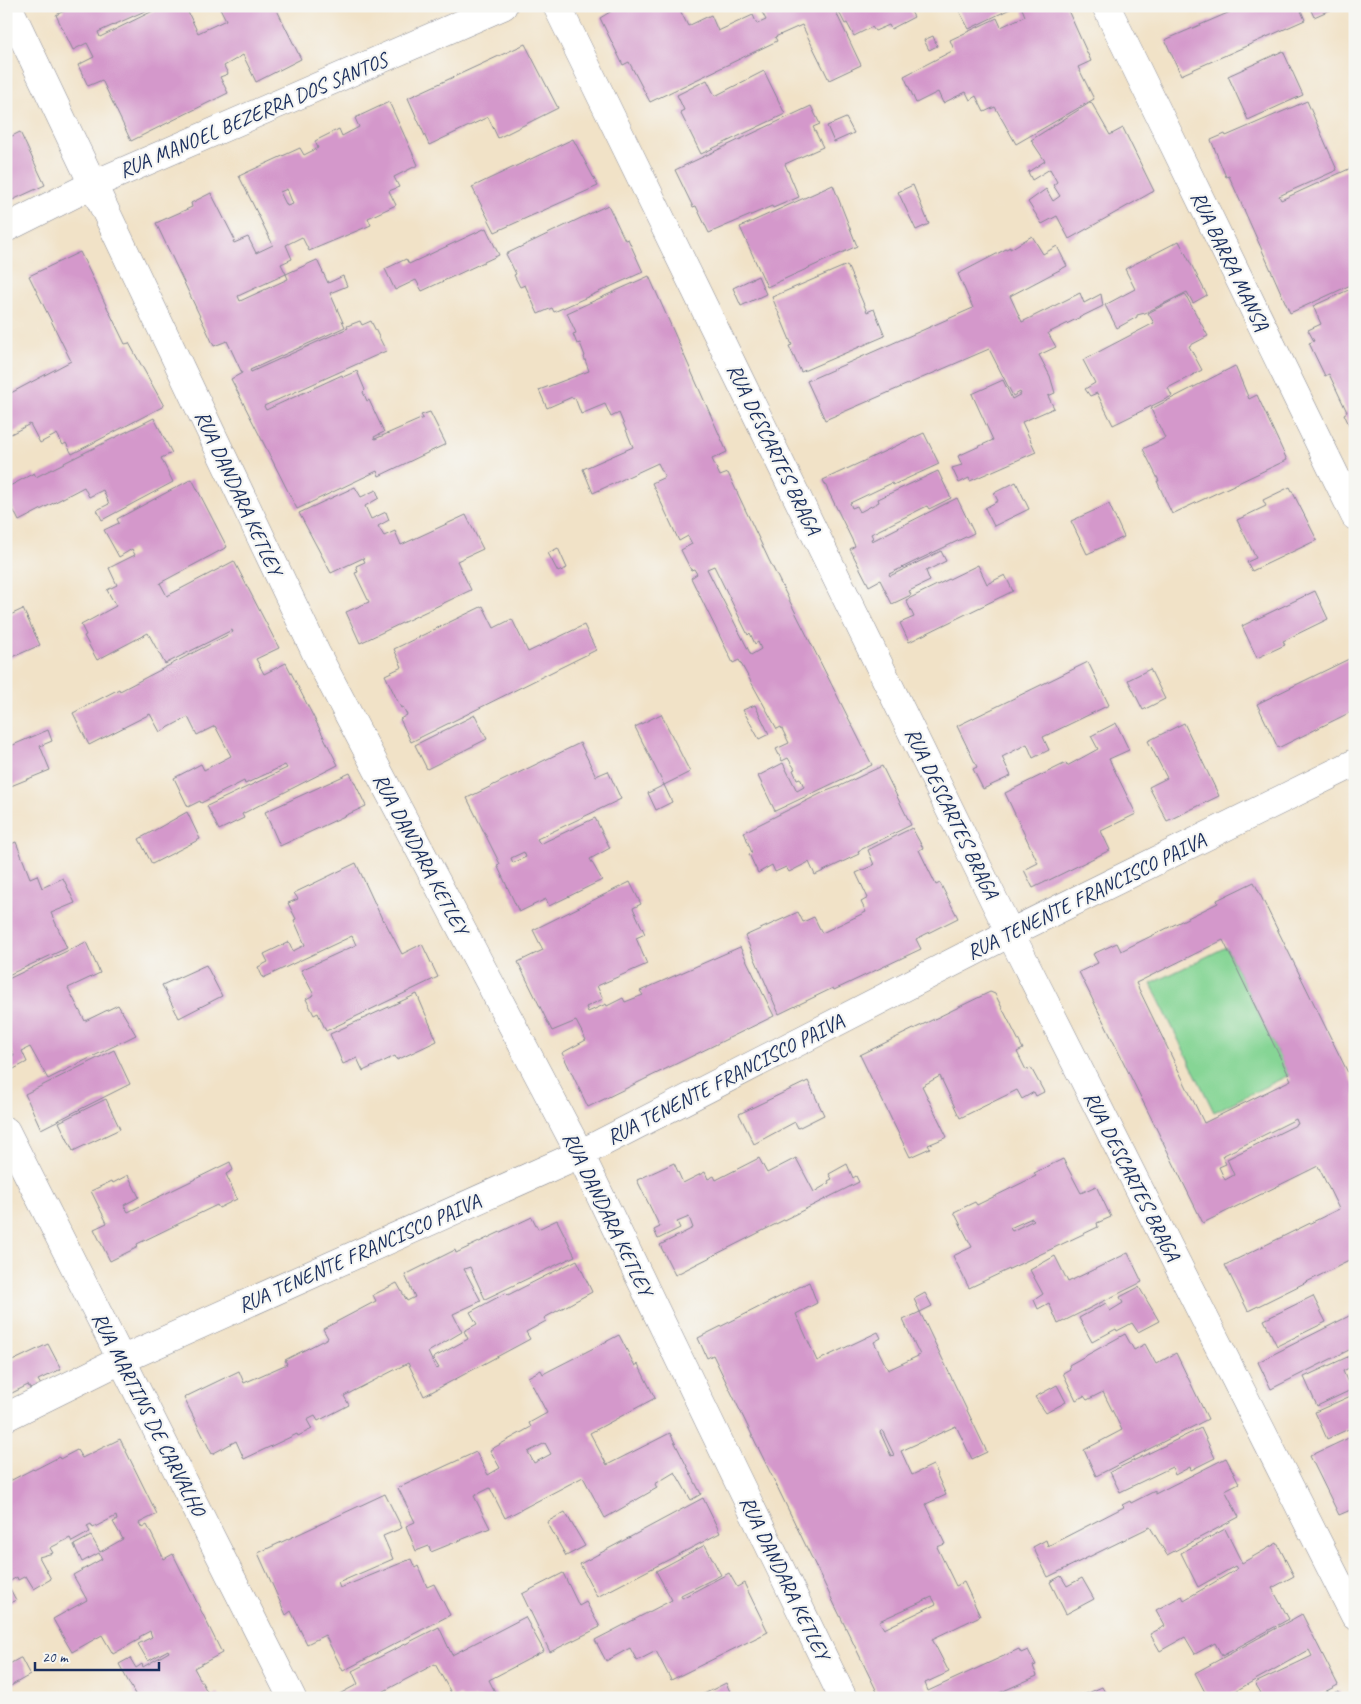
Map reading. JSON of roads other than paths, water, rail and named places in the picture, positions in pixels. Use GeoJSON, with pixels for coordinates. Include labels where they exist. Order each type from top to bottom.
{"type":"FeatureCollection","features":[{"type":"Feature","properties":{"kind":"street","name":"RUA DANDARA KETLEY"},"geometry":{"type":"LineString","coordinates":[[8,6],[316,653],[580,1154],[843,1698]]}},
{"type":"Feature","properties":{"kind":"street","name":"RUA MANOEL BEZERRA DOS SANTOS"},"geometry":{"type":"LineString","coordinates":[[6,228],[92,185],[503,6]]}},
{"type":"Feature","properties":{"kind":"street","name":"RUA DESCARTES BRAGA"},"geometry":{"type":"LineString","coordinates":[[557,6],[1010,933],[1355,1616]]}},
{"type":"Feature","properties":{"kind":"street","name":"RUA BARRA MANSA"},"geometry":{"type":"LineString","coordinates":[[1106,6],[1355,516]]}},
{"type":"Feature","properties":{"kind":"street","name":"RUA TENENTE FRANCISCO PAIVA"},"geometry":{"type":"LineString","coordinates":[[6,1417],[121,1360],[580,1154],[1010,933],[1355,763]]}},
{"type":"Feature","properties":{"kind":"street","name":"RUA MARTINS DE CARVALHO"},"geometry":{"type":"LineString","coordinates":[[6,1131],[292,1698]]}}]}
